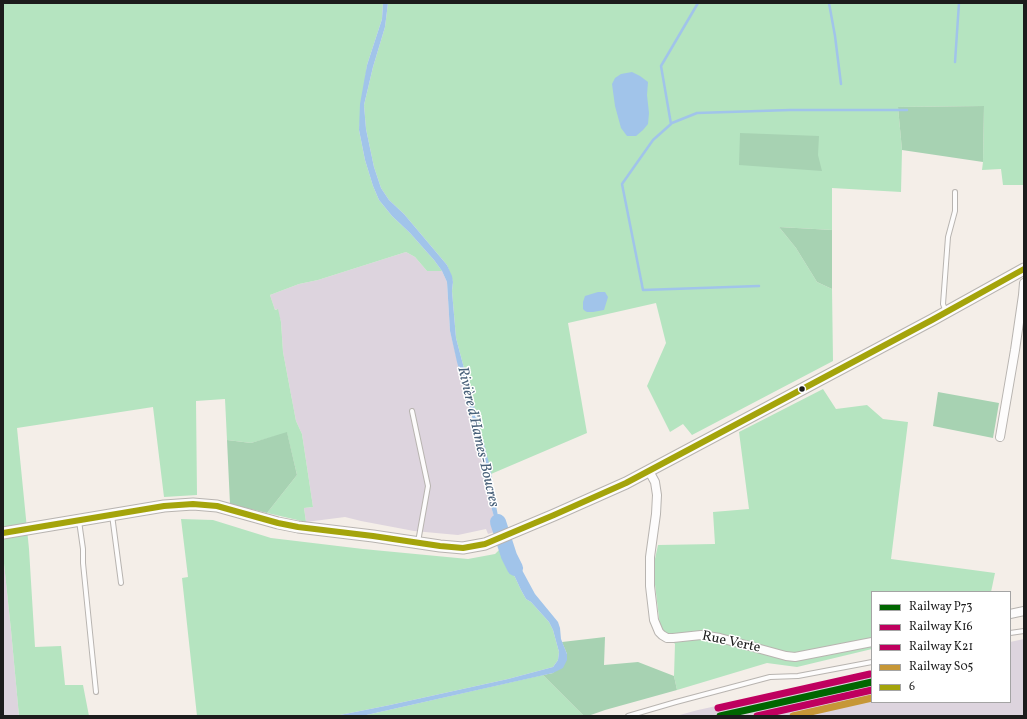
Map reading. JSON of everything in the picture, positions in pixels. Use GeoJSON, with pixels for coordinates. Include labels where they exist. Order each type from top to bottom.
{"type":"FeatureCollection","features":[{"type":"Feature","properties":{"kind":"street"},"geometry":{"type":"LineString","coordinates":[[3,533],[175,504],[202,504],[223,508],[284,525],[440,546],[463,548],[477,546],[510,534],[626,483],[1024,271]]}},
{"type":"Feature","properties":{"kind":"street"},"geometry":{"type":"LineString","coordinates":[[1000,437],[1015,350],[1024,283]]}},
{"type":"Feature","properties":{"kind":"street"},"geometry":{"type":"LineString","coordinates":[[1015,350],[1024,347]]}},
{"type":"Feature","properties":{"kind":"street","name":"Rue Verte"},"geometry":{"type":"LineString","coordinates":[[649,471],[655,482],[657,495],[656,520],[650,557],[650,586],[654,620],[659,632],[662,635],[667,638],[701,635],[711,636],[732,640],[786,656],[795,657],[871,642]]}},
{"type":"Feature","properties":{"kind":"street"},"geometry":{"type":"LineString","coordinates":[[1011,614],[1024,611]]}},
{"type":"Feature","properties":{"kind":"lane"},"geometry":{"type":"LineString","coordinates":[[946,312],[943,304],[948,237],[955,211],[955,192]]}},
{"type":"Feature","properties":{"kind":"lane"},"geometry":{"type":"LineString","coordinates":[[412,411],[428,486],[418,543]]}},
{"type":"Feature","properties":{"kind":"lane"},"geometry":{"type":"LineString","coordinates":[[112,515],[121,583]]}},
{"type":"Feature","properties":{"kind":"lane"},"geometry":{"type":"LineString","coordinates":[[79,520],[96,692]]}},
{"type":"Feature","properties":{"kind":"lane"},"geometry":{"type":"LineString","coordinates":[[1011,634],[1024,630]]}},
{"type":"Feature","properties":{"kind":"lane"},"geometry":{"type":"LineString","coordinates":[[628,716],[770,677],[798,676],[871,662]]}},
{"type":"Feature","properties":{"kind":"shaded area"},"geometry":{"type":"Polygon","coordinates":[[[406,252],[415,257],[427,271],[442,271],[447,282],[450,331],[481,449],[487,492],[498,531],[488,534],[486,529],[458,535],[414,531],[345,517],[306,522],[304,508],[313,507],[302,434],[296,421],[283,352],[281,322],[277,309],[275,310],[270,295],[299,284],[318,280],[406,252]]]}},
{"type":"Feature","properties":{"kind":"shaded area"},"geometry":{"type":"Polygon","coordinates":[[[3,554],[11,630],[19,716],[3,716],[3,554]]]}},
{"type":"Feature","properties":{"kind":"shaded area"},"geometry":{"type":"Polygon","coordinates":[[[1024,639],[1024,716],[676,716],[871,672],[871,703],[1011,703],[1011,642],[1024,639]]]}},
{"type":"Feature","properties":{"kind":"green space"},"geometry":{"type":"Polygon","coordinates":[[[3,3],[383,3],[382,19],[367,65],[359,130],[365,160],[379,200],[392,216],[410,233],[434,260],[442,271],[427,271],[415,257],[406,252],[318,280],[299,284],[270,295],[275,310],[278,309],[281,322],[283,352],[296,421],[302,434],[313,507],[304,508],[306,522],[267,513],[297,475],[287,433],[251,443],[227,440],[225,399],[196,401],[197,495],[164,497],[153,407],[17,428],[29,549],[35,647],[61,646],[65,685],[83,685],[89,716],[19,716],[3,554],[3,3]]]}},
{"type":"Feature","properties":{"kind":"green space"},"geometry":{"type":"Polygon","coordinates":[[[388,3],[1024,3],[1024,185],[1003,185],[1001,169],[982,170],[984,106],[898,107],[902,150],[901,192],[832,188],[832,230],[779,227],[796,248],[817,282],[832,289],[833,361],[692,435],[683,424],[670,432],[647,386],[666,343],[656,303],[568,323],[587,433],[491,474],[456,338],[452,291],[453,282],[447,265],[404,214],[389,200],[381,188],[374,167],[366,129],[364,105],[385,27],[388,3]]]}},
{"type":"Feature","properties":{"kind":"green space"},"geometry":{"type":"Polygon","coordinates":[[[984,106],[983,162],[902,150],[898,107],[984,106]]]}},
{"type":"Feature","properties":{"kind":"green space"},"geometry":{"type":"Polygon","coordinates":[[[740,133],[819,136],[818,155],[822,171],[739,165],[740,133]]]}},
{"type":"Feature","properties":{"kind":"green space"},"geometry":{"type":"Polygon","coordinates":[[[779,227],[832,230],[832,289],[817,282],[796,248],[779,227]]]}},
{"type":"Feature","properties":{"kind":"green space"},"geometry":{"type":"Polygon","coordinates":[[[823,389],[836,409],[867,405],[883,419],[908,422],[891,559],[995,573],[991,591],[871,591],[871,649],[797,667],[767,663],[677,690],[674,676],[675,644],[660,626],[653,568],[658,545],[715,544],[713,512],[749,509],[739,432],[823,389]]]}},
{"type":"Feature","properties":{"kind":"green space"},"geometry":{"type":"Polygon","coordinates":[[[938,392],[999,403],[993,438],[933,426],[938,392]]]}},
{"type":"Feature","properties":{"kind":"green space"},"geometry":{"type":"Polygon","coordinates":[[[287,432],[297,475],[267,513],[230,504],[227,440],[251,443],[287,432]]]}},
{"type":"Feature","properties":{"kind":"green space"},"geometry":{"type":"Polygon","coordinates":[[[181,519],[213,520],[271,538],[468,559],[495,554],[500,549],[526,599],[531,602],[549,622],[553,630],[559,652],[558,660],[553,667],[508,679],[335,716],[197,716],[182,578],[188,577],[181,519]]]}},
{"type":"Feature","properties":{"kind":"green space"},"geometry":{"type":"Polygon","coordinates":[[[605,637],[604,665],[638,662],[674,676],[677,690],[584,716],[543,675],[553,673],[567,654],[562,642],[605,637]]]}},
{"type":"Feature","properties":{"kind":"green space"},"geometry":{"type":"Polygon","coordinates":[[[543,675],[584,716],[362,716],[543,675]]]}},
{"type":"Feature","properties":{"kind":"water"},"geometry":{"type":"Polygon","coordinates":[[[383,3],[388,3],[385,27],[364,105],[366,129],[374,167],[381,188],[389,200],[404,214],[447,265],[452,276],[456,338],[491,471],[498,516],[503,530],[498,531],[487,492],[481,449],[450,331],[447,282],[442,271],[434,260],[410,233],[392,216],[379,200],[365,160],[359,130],[360,104],[367,65],[382,19],[383,3]]]}},
{"type":"Feature","properties":{"kind":"water"},"geometry":{"type":"Polygon","coordinates":[[[632,72],[648,82],[647,95],[649,113],[648,124],[643,130],[636,136],[627,136],[621,128],[615,106],[612,84],[615,78],[621,74],[632,72]]]}},
{"type":"Feature","properties":{"kind":"water"},"geometry":{"type":"Polygon","coordinates":[[[598,292],[605,292],[608,297],[604,310],[593,312],[585,311],[583,309],[583,302],[585,296],[598,292]]]}},
{"type":"Feature","properties":{"kind":"water"},"geometry":{"type":"Polygon","coordinates":[[[509,546],[535,594],[558,622],[561,639],[567,654],[567,660],[563,668],[553,673],[362,716],[335,716],[508,679],[553,667],[558,660],[559,652],[553,630],[549,622],[531,602],[526,599],[508,566],[500,549],[509,546]]]}},
{"type":"Feature","properties":{"kind":"waterway"},"geometry":{"type":"LineString","coordinates":[[698,3],[661,66],[671,124],[653,140],[622,184],[643,290],[759,286]]}},
{"type":"Feature","properties":{"kind":"waterway"},"geometry":{"type":"LineString","coordinates":[[829,3],[841,84]]}},
{"type":"Feature","properties":{"kind":"waterway"},"geometry":{"type":"LineString","coordinates":[[955,62],[959,3]]}},
{"type":"Feature","properties":{"kind":"waterway"},"geometry":{"type":"LineString","coordinates":[[672,123],[697,113],[790,110],[907,110]]}},
{"type":"Feature","properties":{"kind":"waterway","name":"Rivière d'Hames-Boucres"},"geometry":{"type":"LineString","coordinates":[[498,522],[509,556],[515,568]]}},
{"type":"Feature","properties":{"kind":"rail line","name":"K21"},"geometry":{"type":"LineString","coordinates":[[718,708],[870,674]]}},
{"type":"Feature","properties":{"kind":"rail line","name":"P73"},"geometry":{"type":"LineString","coordinates":[[720,716],[871,682]]}},
{"type":"Feature","properties":{"kind":"rail line","name":"K16"},"geometry":{"type":"LineString","coordinates":[[757,716],[871,690]]}},
{"type":"Feature","properties":{"kind":"rail line","name":"S05"},"geometry":{"type":"LineString","coordinates":[[793,716],[871,698]]}},
{"type":"Feature","properties":{"kind":"transit line","name":"6"},"geometry":{"type":"LineString","coordinates":[[3,533],[164,506],[193,504],[217,506],[298,527],[440,546],[463,548],[485,544],[626,483],[932,320],[1024,269]]}}]}
